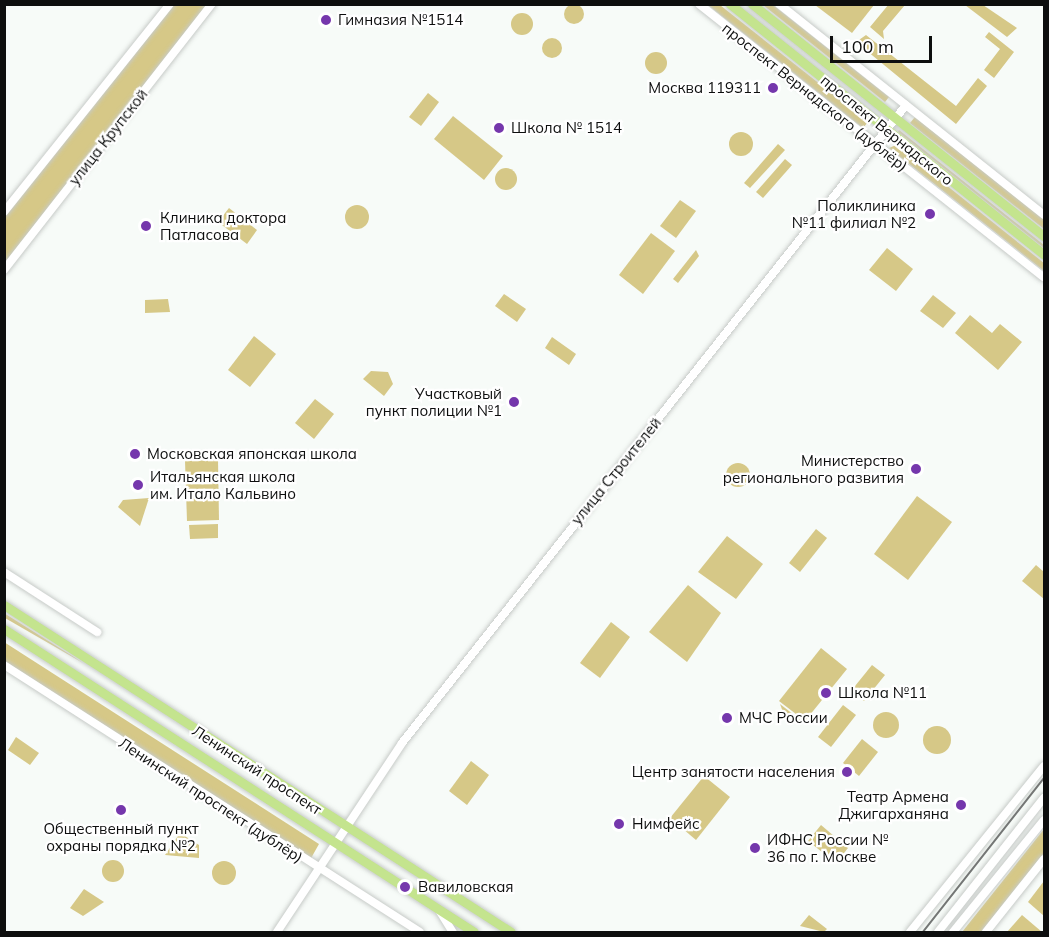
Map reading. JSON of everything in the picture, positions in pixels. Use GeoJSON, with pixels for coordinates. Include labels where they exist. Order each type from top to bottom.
{"type":"FeatureCollection","features":[{"type":"Feature","properties":{"kind":"main road","name":"проспект Вернадского"},"geometry":{"type":"LineString","coordinates":[[730,4],[1044,255]]}},
{"type":"Feature","properties":{"kind":"main road","name":"проспект Вернадского"},"geometry":{"type":"LineString","coordinates":[[752,4],[1044,236]]}},
{"type":"Feature","properties":{"kind":"main road","name":"Ленинский проспект"},"geometry":{"type":"LineString","coordinates":[[4,605],[511,933]]}},
{"type":"Feature","properties":{"kind":"main road","name":"Ленинский проспект"},"geometry":{"type":"LineString","coordinates":[[4,629],[474,933]]}},
{"type":"Feature","properties":{"kind":"street"},"geometry":{"type":"LineString","coordinates":[[4,212],[170,4]]}},
{"type":"Feature","properties":{"kind":"street","name":"улица Крупской"},"geometry":{"type":"LineString","coordinates":[[4,270],[212,4]]}},
{"type":"Feature","properties":{"kind":"street","name":"проспект Вернадского (дублёр)"},"geometry":{"type":"LineString","coordinates":[[699,4],[1044,277]]}},
{"type":"Feature","properties":{"kind":"street"},"geometry":{"type":"LineString","coordinates":[[779,4],[1044,215]]}},
{"type":"Feature","properties":{"kind":"street","name":"улица Строителей"},"geometry":{"type":"LineString","coordinates":[[277,933],[402,743],[906,105]]}},
{"type":"Feature","properties":{"kind":"street"},"geometry":{"type":"LineString","coordinates":[[4,572],[97,632]]}},
{"type":"Feature","properties":{"kind":"street","name":"Ленинский проспект (дублёр)"},"geometry":{"type":"LineString","coordinates":[[4,665],[420,933]]}},
{"type":"Feature","properties":{"kind":"street"},"geometry":{"type":"LineString","coordinates":[[911,932],[1044,766]]}},
{"type":"Feature","properties":{"kind":"street"},"geometry":{"type":"LineString","coordinates":[[938,933],[1044,798]]}},
{"type":"Feature","properties":{"kind":"street"},"geometry":{"type":"LineString","coordinates":[[953,933],[1044,820]]}},
{"type":"Feature","properties":{"kind":"street"},"geometry":{"type":"LineString","coordinates":[[986,933],[1044,859]]}},
{"type":"Feature","properties":{"kind":"street"},"geometry":{"type":"LineString","coordinates":[[438,910],[453,933]]}},
{"type":"Feature","properties":{"kind":"street"},"geometry":{"type":"LineString","coordinates":[[955,911],[957,919],[965,918]]}},
{"type":"Feature","properties":{"kind":"shaded area"},"geometry":{"type":"Polygon","coordinates":[[[574,4],[581,7],[584,14],[581,21],[574,24],[567,21],[564,14],[567,7],[574,4]]]}},
{"type":"Feature","properties":{"kind":"shaded area"},"geometry":{"type":"Polygon","coordinates":[[[889,4],[905,5],[883,31],[884,39],[870,27],[889,4]]]}},
{"type":"Feature","properties":{"kind":"shaded area"},"geometry":{"type":"Polygon","coordinates":[[[173,5],[209,5],[5,263],[5,216],[173,5]]]}},
{"type":"Feature","properties":{"kind":"shaded area"},"geometry":{"type":"Polygon","coordinates":[[[708,5],[720,5],[868,122],[863,128],[708,5]]]}},
{"type":"Feature","properties":{"kind":"shaded area"},"geometry":{"type":"Polygon","coordinates":[[[763,5],[773,5],[889,97],[885,102],[763,5]]]}},
{"type":"Feature","properties":{"kind":"shaded area"},"geometry":{"type":"Polygon","coordinates":[[[815,5],[874,5],[852,33],[815,5]]]}},
{"type":"Feature","properties":{"kind":"shaded area"},"geometry":{"type":"Polygon","coordinates":[[[965,5],[983,5],[1017,28],[1007,37],[965,5]]]}},
{"type":"Feature","properties":{"kind":"shaded area"},"geometry":{"type":"Polygon","coordinates":[[[522,13],[530,16],[533,24],[530,32],[522,35],[514,32],[511,24],[514,16],[522,13]]]}},
{"type":"Feature","properties":{"kind":"shaded area"},"geometry":{"type":"Polygon","coordinates":[[[989,32],[1014,52],[994,78],[984,70],[1000,49],[985,37],[989,32]]]}},
{"type":"Feature","properties":{"kind":"shaded area"},"geometry":{"type":"Polygon","coordinates":[[[866,35],[956,106],[978,78],[987,86],[956,124],[856,42],[866,35]]]}},
{"type":"Feature","properties":{"kind":"shaded area"},"geometry":{"type":"Polygon","coordinates":[[[552,38],[559,41],[562,48],[559,55],[552,58],[545,55],[542,48],[545,41],[552,38]]]}},
{"type":"Feature","properties":{"kind":"shaded area"},"geometry":{"type":"Polygon","coordinates":[[[656,52],[664,55],[667,63],[664,71],[656,74],[648,71],[645,63],[648,55],[656,52]]]}},
{"type":"Feature","properties":{"kind":"shaded area"},"geometry":{"type":"Polygon","coordinates":[[[428,93],[439,102],[421,126],[409,117],[428,93]]]}},
{"type":"Feature","properties":{"kind":"shaded area"},"geometry":{"type":"Polygon","coordinates":[[[453,116],[503,156],[484,180],[434,139],[453,116]]]}},
{"type":"Feature","properties":{"kind":"shaded area"},"geometry":{"type":"Polygon","coordinates":[[[915,117],[1044,219],[1044,229],[910,123],[915,117]]]}},
{"type":"Feature","properties":{"kind":"shaded area"},"geometry":{"type":"Polygon","coordinates":[[[899,130],[1044,245],[1044,248],[898,132],[899,130]]]}},
{"type":"Feature","properties":{"kind":"shaded area"},"geometry":{"type":"Polygon","coordinates":[[[741,132],[749,136],[753,144],[749,152],[741,156],[733,152],[729,144],[733,136],[741,132]]]}},
{"type":"Feature","properties":{"kind":"shaded area"},"geometry":{"type":"Polygon","coordinates":[[[778,144],[785,150],[750,188],[744,183],[778,144]]]}},
{"type":"Feature","properties":{"kind":"shaded area"},"geometry":{"type":"Polygon","coordinates":[[[896,145],[1044,263],[1044,271],[889,148],[896,145]]]}},
{"type":"Feature","properties":{"kind":"shaded area"},"geometry":{"type":"Polygon","coordinates":[[[785,159],[792,165],[763,198],[756,192],[785,159]]]}},
{"type":"Feature","properties":{"kind":"shaded area"},"geometry":{"type":"Polygon","coordinates":[[[506,168],[514,171],[517,179],[514,187],[506,190],[498,187],[495,179],[498,171],[506,168]]]}},
{"type":"Feature","properties":{"kind":"shaded area"},"geometry":{"type":"Polygon","coordinates":[[[680,200],[696,211],[676,238],[660,226],[680,200]]]}},
{"type":"Feature","properties":{"kind":"shaded area"},"geometry":{"type":"Polygon","coordinates":[[[357,205],[366,208],[369,217],[366,226],[357,229],[348,226],[345,217],[348,208],[357,205]]]}},
{"type":"Feature","properties":{"kind":"shaded area"},"geometry":{"type":"Polygon","coordinates":[[[229,208],[257,230],[247,244],[218,222],[229,208]]]}},
{"type":"Feature","properties":{"kind":"shaded area"},"geometry":{"type":"Polygon","coordinates":[[[651,233],[675,251],[643,294],[619,275],[651,233]]]}},
{"type":"Feature","properties":{"kind":"shaded area"},"geometry":{"type":"Polygon","coordinates":[[[887,248],[913,269],[896,291],[869,270],[887,248]]]}},
{"type":"Feature","properties":{"kind":"shaded area"},"geometry":{"type":"Polygon","coordinates":[[[696,250],[699,256],[678,283],[673,279],[696,250]]]}},
{"type":"Feature","properties":{"kind":"shaded area"},"geometry":{"type":"Polygon","coordinates":[[[504,294],[526,309],[517,322],[495,306],[504,294]]]}},
{"type":"Feature","properties":{"kind":"shaded area"},"geometry":{"type":"Polygon","coordinates":[[[933,295],[956,313],[943,328],[920,311],[933,295]]]}},
{"type":"Feature","properties":{"kind":"shaded area"},"geometry":{"type":"Polygon","coordinates":[[[168,299],[170,312],[145,313],[145,300],[168,299]]]}},
{"type":"Feature","properties":{"kind":"shaded area"},"geometry":{"type":"Polygon","coordinates":[[[970,315],[992,333],[1000,324],[1022,342],[998,370],[955,333],[970,315]]]}},
{"type":"Feature","properties":{"kind":"shaded area"},"geometry":{"type":"Polygon","coordinates":[[[254,336],[276,354],[250,387],[228,370],[254,336]]]}},
{"type":"Feature","properties":{"kind":"shaded area"},"geometry":{"type":"Polygon","coordinates":[[[552,337],[576,354],[569,365],[545,348],[552,337]]]}},
{"type":"Feature","properties":{"kind":"shaded area"},"geometry":{"type":"Polygon","coordinates":[[[371,371],[388,372],[393,384],[384,396],[363,379],[371,371]]]}},
{"type":"Feature","properties":{"kind":"shaded area"},"geometry":{"type":"Polygon","coordinates":[[[315,399],[334,414],[314,439],[295,423],[315,399]]]}},
{"type":"Feature","properties":{"kind":"shaded area"},"geometry":{"type":"Polygon","coordinates":[[[218,460],[219,520],[187,521],[185,461],[218,460]]]}},
{"type":"Feature","properties":{"kind":"shaded area"},"geometry":{"type":"Polygon","coordinates":[[[738,463],[743,464],[749,470],[749,480],[743,486],[738,487],[733,486],[727,480],[726,475],[727,470],[733,464],[738,463]]]}},
{"type":"Feature","properties":{"kind":"shaded area"},"geometry":{"type":"Polygon","coordinates":[[[917,496],[952,522],[908,580],[874,554],[917,496]]]}},
{"type":"Feature","properties":{"kind":"shaded area"},"geometry":{"type":"Polygon","coordinates":[[[149,498],[140,526],[118,507],[123,500],[149,498]]]}},
{"type":"Feature","properties":{"kind":"shaded area"},"geometry":{"type":"Polygon","coordinates":[[[218,524],[218,538],[190,539],[189,525],[218,524]]]}},
{"type":"Feature","properties":{"kind":"shaded area"},"geometry":{"type":"Polygon","coordinates":[[[816,529],[827,538],[800,572],[789,563],[816,529]]]}},
{"type":"Feature","properties":{"kind":"shaded area"},"geometry":{"type":"Polygon","coordinates":[[[727,536],[763,564],[736,599],[698,572],[727,536]]]}},
{"type":"Feature","properties":{"kind":"shaded area"},"geometry":{"type":"Polygon","coordinates":[[[1036,565],[1044,572],[1044,599],[1022,581],[1036,565]]]}},
{"type":"Feature","properties":{"kind":"shaded area"},"geometry":{"type":"Polygon","coordinates":[[[688,585],[721,613],[687,662],[649,632],[688,585]]]}},
{"type":"Feature","properties":{"kind":"shaded area"},"geometry":{"type":"Polygon","coordinates":[[[4,613],[74,657],[83,663],[5,618],[4,613]]]}},
{"type":"Feature","properties":{"kind":"shaded area"},"geometry":{"type":"Polygon","coordinates":[[[611,622],[630,637],[600,678],[580,663],[611,622]]]}},
{"type":"Feature","properties":{"kind":"shaded area"},"geometry":{"type":"Polygon","coordinates":[[[4,642],[319,844],[310,860],[5,662],[4,642]]]}},
{"type":"Feature","properties":{"kind":"shaded area"},"geometry":{"type":"Polygon","coordinates":[[[821,648],[847,669],[805,721],[779,701],[821,648]]]}},
{"type":"Feature","properties":{"kind":"shaded area"},"geometry":{"type":"Polygon","coordinates":[[[872,665],[885,675],[864,701],[851,691],[872,665]]]}},
{"type":"Feature","properties":{"kind":"shaded area"},"geometry":{"type":"Polygon","coordinates":[[[780,704],[803,722],[787,723],[780,704]]]}},
{"type":"Feature","properties":{"kind":"shaded area"},"geometry":{"type":"Polygon","coordinates":[[[843,705],[856,715],[831,747],[818,737],[843,705]]]}},
{"type":"Feature","properties":{"kind":"shaded area"},"geometry":{"type":"Polygon","coordinates":[[[886,712],[895,716],[899,725],[895,734],[886,738],[877,734],[873,725],[877,716],[886,712]]]}},
{"type":"Feature","properties":{"kind":"shaded area"},"geometry":{"type":"Polygon","coordinates":[[[937,726],[947,730],[951,740],[947,750],[937,754],[927,750],[923,740],[927,730],[937,726]]]}},
{"type":"Feature","properties":{"kind":"shaded area"},"geometry":{"type":"Polygon","coordinates":[[[16,737],[39,753],[30,765],[8,750],[16,737]]]}},
{"type":"Feature","properties":{"kind":"shaded area"},"geometry":{"type":"Polygon","coordinates":[[[862,739],[878,752],[859,776],[843,763],[862,739]]]}},
{"type":"Feature","properties":{"kind":"shaded area"},"geometry":{"type":"Polygon","coordinates":[[[471,761],[489,775],[467,805],[449,791],[471,761]]]}},
{"type":"Feature","properties":{"kind":"shaded area"},"geometry":{"type":"Polygon","coordinates":[[[704,776],[730,797],[696,840],[670,818],[704,776]]]}},
{"type":"Feature","properties":{"kind":"shaded area"},"geometry":{"type":"Polygon","coordinates":[[[821,825],[848,848],[836,863],[808,841],[821,825]]]}},
{"type":"Feature","properties":{"kind":"shaded area"},"geometry":{"type":"Polygon","coordinates":[[[1044,829],[1044,853],[981,932],[962,932],[1044,829]]]}},
{"type":"Feature","properties":{"kind":"shaded area"},"geometry":{"type":"Polygon","coordinates":[[[180,833],[199,845],[199,858],[165,855],[180,833]]]}},
{"type":"Feature","properties":{"kind":"shaded area"},"geometry":{"type":"Polygon","coordinates":[[[113,860],[121,863],[124,871],[121,879],[113,882],[105,879],[102,871],[105,863],[113,860]]]}},
{"type":"Feature","properties":{"kind":"shaded area"},"geometry":{"type":"Polygon","coordinates":[[[224,861],[229,862],[235,868],[235,878],[229,884],[224,885],[219,884],[213,878],[212,873],[213,868],[219,862],[224,861]]]}},
{"type":"Feature","properties":{"kind":"shaded area"},"geometry":{"type":"Polygon","coordinates":[[[1044,881],[1044,916],[1028,902],[1044,881]]]}},
{"type":"Feature","properties":{"kind":"shaded area"},"geometry":{"type":"Polygon","coordinates":[[[84,889],[104,902],[83,916],[70,908],[84,889]]]}},
{"type":"Feature","properties":{"kind":"shaded area"},"geometry":{"type":"Polygon","coordinates":[[[809,915],[827,929],[824,932],[800,926],[809,915]]]}},
{"type":"Feature","properties":{"kind":"shaded area"},"geometry":{"type":"Polygon","coordinates":[[[1022,915],[1042,932],[1007,932],[1022,915]]]}},
{"type":"Feature","properties":{"kind":"tram line"},"geometry":{"type":"LineString","coordinates":[[923,932],[1044,778]]}},
{"type":"Feature","properties":{"kind":"place","name":"Гимназия №1514"},"geometry":{"type":"Point","coordinates":[326,20]}},
{"type":"Feature","properties":{"kind":"place","name":"Москва 119311"},"geometry":{"type":"Point","coordinates":[773,88]}},
{"type":"Feature","properties":{"kind":"place","name":"Школа № 1514"},"geometry":{"type":"Point","coordinates":[499,128]}},
{"type":"Feature","properties":{"kind":"place","name":"Поликлиника №11 филиал №2"},"geometry":{"type":"Point","coordinates":[930,214]}},
{"type":"Feature","properties":{"kind":"place","name":"Клиника доктора Патласова"},"geometry":{"type":"Point","coordinates":[146,226]}},
{"type":"Feature","properties":{"kind":"place","name":"Участковый пункт полиции №1"},"geometry":{"type":"Point","coordinates":[514,402]}},
{"type":"Feature","properties":{"kind":"place","name":"Московская японская школа"},"geometry":{"type":"Point","coordinates":[135,454]}},
{"type":"Feature","properties":{"kind":"place","name":"Министерство регионального развития"},"geometry":{"type":"Point","coordinates":[916,469]}},
{"type":"Feature","properties":{"kind":"place","name":"Итальянская школа им. Итало Кальвино"},"geometry":{"type":"Point","coordinates":[138,485]}},
{"type":"Feature","properties":{"kind":"place","name":"Школа №11"},"geometry":{"type":"Point","coordinates":[826,693]}},
{"type":"Feature","properties":{"kind":"place","name":"МЧС России"},"geometry":{"type":"Point","coordinates":[727,718]}},
{"type":"Feature","properties":{"kind":"place","name":"Центр занятости населения"},"geometry":{"type":"Point","coordinates":[847,772]}},
{"type":"Feature","properties":{"kind":"place","name":"Театр Армена Джигарханяна"},"geometry":{"type":"Point","coordinates":[961,805]}},
{"type":"Feature","properties":{"kind":"place","name":"Общественный пункт охраны порядка №2"},"geometry":{"type":"Point","coordinates":[121,810]}},
{"type":"Feature","properties":{"kind":"place","name":"Нимфейс"},"geometry":{"type":"Point","coordinates":[619,824]}},
{"type":"Feature","properties":{"kind":"place","name":"ИФНС России № 36 по г. Москве"},"geometry":{"type":"Point","coordinates":[755,848]}},
{"type":"Feature","properties":{"kind":"place","name":"Вавиловская"},"geometry":{"type":"Point","coordinates":[405,887]}}]}
